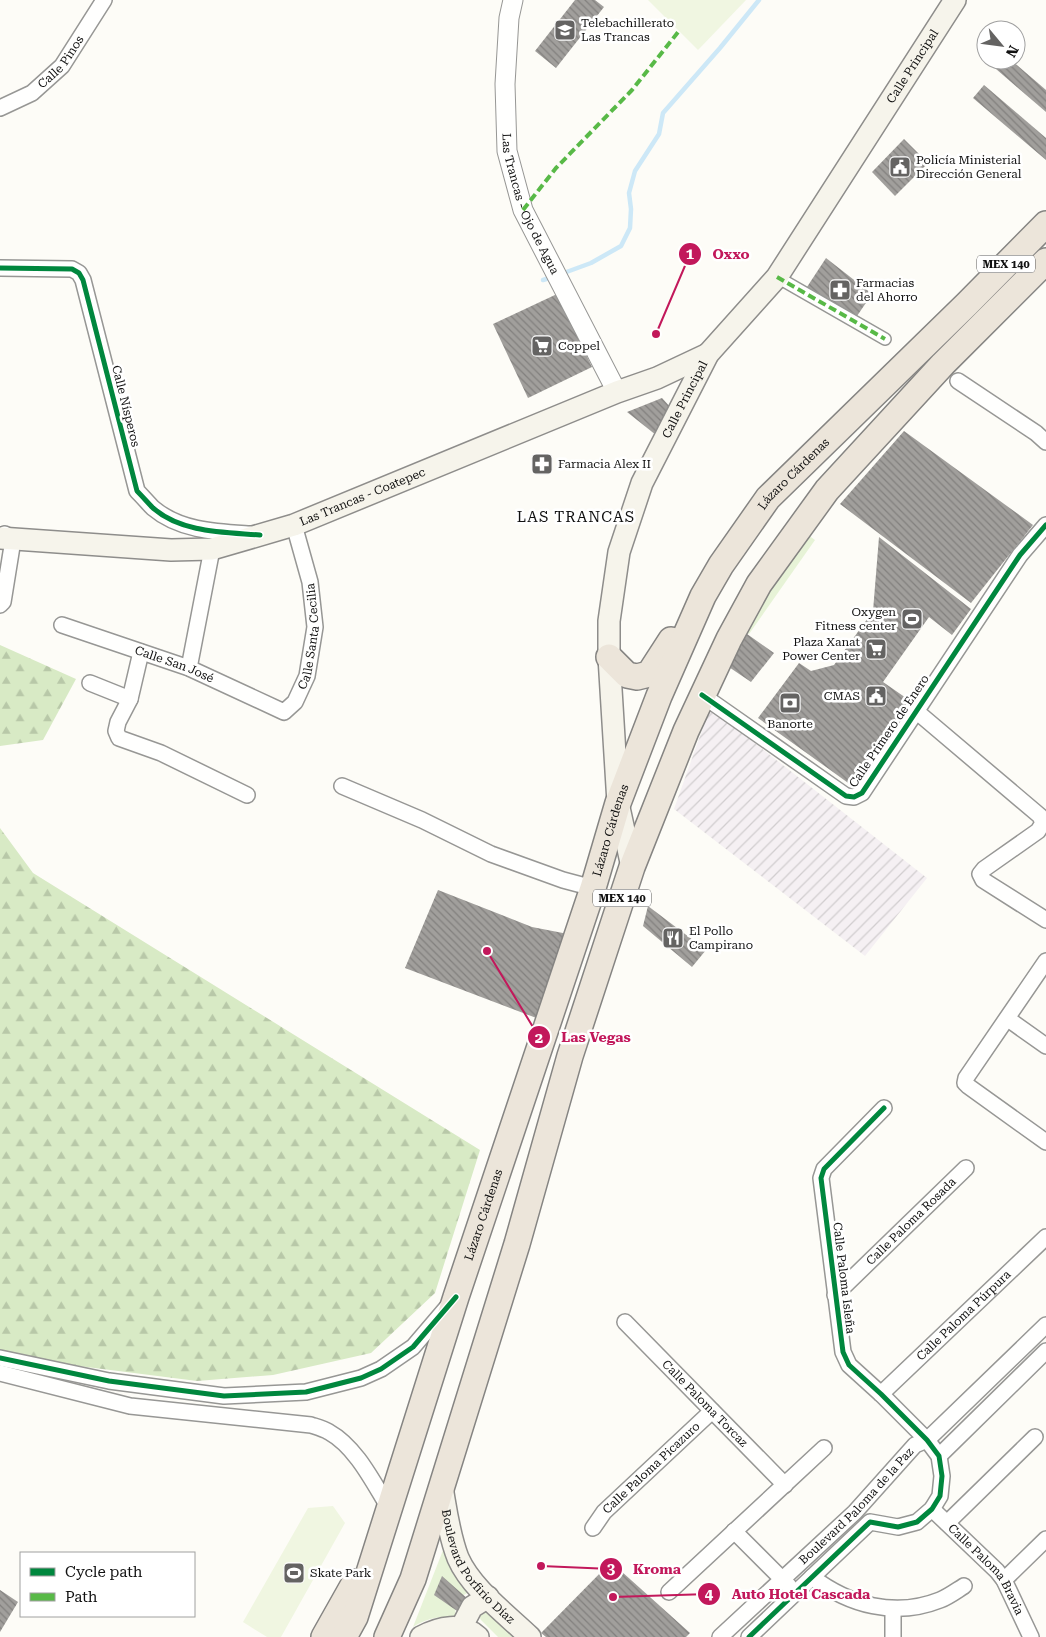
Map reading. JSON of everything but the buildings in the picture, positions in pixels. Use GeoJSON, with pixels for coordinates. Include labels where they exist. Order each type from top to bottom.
{"type":"FeatureCollection","features":[{"type":"Feature","properties":{"kind":"highway","name":"Lázaro Cárdenas"},"geometry":{"type":"LineString","coordinates":[[344,1637],[355,1617],[456,1297],[593,888],[618,803],[659,696],[704,596],[721,564],[768,498],[967,304],[1046,224]]}},
{"type":"Feature","properties":{"kind":"highway","name":"MEX 140"},"geometry":{"type":"LineString","coordinates":[[387,1637],[413,1579],[516,1244],[570,1056],[632,867],[702,695],[729,639],[759,584],[827,490],[943,364],[1046,261]]}},
{"type":"Feature","properties":{"kind":"highway"},"geometry":{"type":"LineString","coordinates":[[609,657],[627,674],[637,677],[649,674],[690,610],[704,596]]}},
{"type":"Feature","properties":{"kind":"highway"},"geometry":{"type":"LineString","coordinates":[[324,1637],[379,1538]]}},
{"type":"Feature","properties":{"kind":"main road","name":"Calle Principal"},"geometry":{"type":"LineString","coordinates":[[632,867],[618,803],[609,657],[609,620],[619,552],[642,483],[708,354],[777,277],[955,0]]}},
{"type":"Feature","properties":{"kind":"main road","name":"Las Trancas - Coatepec"},"geometry":{"type":"LineString","coordinates":[[4,536],[171,550],[212,549],[294,525],[617,392],[657,378],[708,354]]}},
{"type":"Feature","properties":{"kind":"main road","name":"Boulevard Porfirio Díaz"},"geometry":{"type":"LineString","coordinates":[[442,1486],[450,1531],[458,1558],[471,1580],[530,1637]]}},
{"type":"Feature","properties":{"kind":"main road"},"geometry":{"type":"LineString","coordinates":[[420,1637],[446,1628],[469,1632],[472,1608],[488,1597]]}},
{"type":"Feature","properties":{"kind":"street","name":"Calle Pinos"},"geometry":{"type":"LineString","coordinates":[[0,108],[32,93],[62,66],[104,0]]}},
{"type":"Feature","properties":{"kind":"street","name":"Las Trancas - Ojo de Agua"},"geometry":{"type":"LineString","coordinates":[[514,0],[509,18],[505,84],[507,151],[523,210],[617,392]]}},
{"type":"Feature","properties":{"kind":"street"},"geometry":{"type":"LineString","coordinates":[[920,349],[925,335],[935,324],[1046,213]]}},
{"type":"Feature","properties":{"kind":"street","name":"Calle Nísperos"},"geometry":{"type":"LineString","coordinates":[[0,268],[72,270],[79,273],[83,280],[137,491],[154,509],[173,521],[206,531],[260,535]]}},
{"type":"Feature","properties":{"kind":"street"},"geometry":{"type":"LineString","coordinates":[[989,319],[1027,296],[1046,276]]}},
{"type":"Feature","properties":{"kind":"street"},"geometry":{"type":"LineString","coordinates":[[777,277],[885,339]]}},
{"type":"Feature","properties":{"kind":"street"},"geometry":{"type":"LineString","coordinates":[[958,381],[1036,433],[1046,442]]}},
{"type":"Feature","properties":{"kind":"street","name":"Calle Santa Cecilia"},"geometry":{"type":"LineString","coordinates":[[284,712],[295,702],[307,676],[315,627],[310,582],[294,525]]}},
{"type":"Feature","properties":{"kind":"street","name":"Calle Primero de Enero"},"geometry":{"type":"LineString","coordinates":[[702,695],[846,796],[854,797],[862,793],[1020,554],[1046,525]]}},
{"type":"Feature","properties":{"kind":"street"},"geometry":{"type":"LineString","coordinates":[[0,605],[3,602],[4,536]]}},
{"type":"Feature","properties":{"kind":"street"},"geometry":{"type":"LineString","coordinates":[[189,668],[212,549]]}},
{"type":"Feature","properties":{"kind":"street","name":"Calle San José"},"geometry":{"type":"LineString","coordinates":[[62,626],[189,668],[284,712]]}},
{"type":"Feature","properties":{"kind":"street"},"geometry":{"type":"LineString","coordinates":[[142,652],[130,699],[118,722],[116,731],[119,738],[162,753],[247,795]]}},
{"type":"Feature","properties":{"kind":"street"},"geometry":{"type":"LineString","coordinates":[[90,683],[130,699]]}},
{"type":"Feature","properties":{"kind":"street"},"geometry":{"type":"LineString","coordinates":[[916,711],[1040,816],[1043,823],[1038,831],[984,869],[980,874],[983,880],[1046,920]]}},
{"type":"Feature","properties":{"kind":"street"},"geometry":{"type":"LineString","coordinates":[[342,786],[422,820],[491,854],[563,880],[593,888]]}},
{"type":"Feature","properties":{"kind":"street"},"geometry":{"type":"LineString","coordinates":[[1046,961],[965,1082],[1046,1142]]}},
{"type":"Feature","properties":{"kind":"street"},"geometry":{"type":"LineString","coordinates":[[1008,1018],[1046,1046]]}},
{"type":"Feature","properties":{"kind":"street","name":"Calle Paloma Isleña"},"geometry":{"type":"LineString","coordinates":[[884,1108],[824,1169],[821,1178],[835,1295],[843,1352],[849,1365],[927,1440]]}},
{"type":"Feature","properties":{"kind":"street","name":"Calle Paloma Rosada"},"geometry":{"type":"LineString","coordinates":[[835,1295],[966,1168]]}},
{"type":"Feature","properties":{"kind":"street","name":"Calle Paloma Púrpura"},"geometry":{"type":"LineString","coordinates":[[881,1394],[1046,1237]]}},
{"type":"Feature","properties":{"kind":"street"},"geometry":{"type":"LineString","coordinates":[[0,1358],[109,1381],[224,1396],[306,1392],[361,1378],[381,1369],[412,1347],[456,1297]]}},
{"type":"Feature","properties":{"kind":"street","name":"Calle Paloma Torcaz"},"geometry":{"type":"LineString","coordinates":[[625,1322],[784,1484]]}},
{"type":"Feature","properties":{"kind":"street","name":"Boulevard Paloma de la Paz"},"geometry":{"type":"LineString","coordinates":[[720,1637],[854,1512],[916,1445],[927,1440],[1046,1325]]}},
{"type":"Feature","properties":{"kind":"street"},"geometry":{"type":"LineString","coordinates":[[932,1509],[940,1496],[942,1476],[939,1456],[1046,1351]]}},
{"type":"Feature","properties":{"kind":"street"},"geometry":{"type":"LineString","coordinates":[[0,1374],[130,1406],[311,1424],[330,1432],[349,1449],[366,1468],[388,1508]]}},
{"type":"Feature","properties":{"kind":"street","name":"Calle Paloma Picazuro"},"geometry":{"type":"LineString","coordinates":[[593,1528],[604,1512],[712,1411]]}},
{"type":"Feature","properties":{"kind":"street"},"geometry":{"type":"LineString","coordinates":[[947,1523],[1035,1437]]}},
{"type":"Feature","properties":{"kind":"street","name":"Boulevard Paloma de la Paz"},"geometry":{"type":"LineString","coordinates":[[927,1440],[939,1456]]}},
{"type":"Feature","properties":{"kind":"street"},"geometry":{"type":"LineString","coordinates":[[669,1592],[824,1448]]}},
{"type":"Feature","properties":{"kind":"street","name":"Boulevard Paloma de la Paz"},"geometry":{"type":"LineString","coordinates":[[749,1637],[870,1522],[898,1527],[917,1522],[932,1509]]}},
{"type":"Feature","properties":{"kind":"street","name":"Calle Paloma Bravia"},"geometry":{"type":"LineString","coordinates":[[932,1509],[1004,1580],[1031,1637]]}},
{"type":"Feature","properties":{"kind":"street"},"geometry":{"type":"LineString","coordinates":[[734,1531],[796,1592]]}},
{"type":"Feature","properties":{"kind":"street"},"geometry":{"type":"LineString","coordinates":[[1004,1580],[1046,1539]]}},
{"type":"Feature","properties":{"kind":"street"},"geometry":{"type":"LineString","coordinates":[[812,1577],[848,1599],[893,1610],[921,1606],[942,1600],[964,1586]]}},
{"type":"Feature","properties":{"kind":"street"},"geometry":{"type":"LineString","coordinates":[[893,1610],[893,1637]]}},
{"type":"Feature","properties":{"kind":"street"},"geometry":{"type":"LineString","coordinates":[[735,1623],[749,1637]]}},
{"type":"Feature","properties":{"kind":"shaded area"},"geometry":{"type":"Polygon","coordinates":[[[710,708],[927,878],[865,956],[674,809],[710,708]]]}},
{"type":"Feature","properties":{"kind":"green space"},"geometry":{"type":"Polygon","coordinates":[[[648,0],[746,0],[698,50],[648,0]]]}},
{"type":"Feature","properties":{"kind":"green space"},"geometry":{"type":"Polygon","coordinates":[[[804,532],[815,540],[749,634],[740,629],[804,532]]]}},
{"type":"Feature","properties":{"kind":"green space"},"geometry":{"type":"Polygon","coordinates":[[[0,645],[76,679],[43,740],[0,746],[0,645]]]}},
{"type":"Feature","properties":{"kind":"green space"},"geometry":{"type":"Polygon","coordinates":[[[0,828],[33,873],[480,1150],[435,1293],[371,1353],[273,1375],[197,1381],[0,1356],[0,828]]]}},
{"type":"Feature","properties":{"kind":"green space","name":"Skate Park"},"geometry":{"type":"Polygon","coordinates":[[[333,1506],[345,1523],[281,1637],[267,1637],[243,1622],[308,1508],[333,1506]]]}},
{"type":"Feature","properties":{"kind":"green space"},"geometry":{"type":"Polygon","coordinates":[[[447,1540],[471,1591],[462,1596],[456,1604],[456,1617],[433,1618],[413,1627],[447,1540]]]}},
{"type":"Feature","properties":{"kind":"green space"},"geometry":{"type":"Polygon","coordinates":[[[484,1607],[517,1637],[498,1637],[481,1620],[477,1612],[484,1607]]]}},
{"type":"Feature","properties":{"kind":"waterway"},"geometry":{"type":"LineString","coordinates":[[561,274],[591,263],[621,246],[630,228],[631,209],[629,193],[635,171],[659,134],[663,113],[759,0]]}},
{"type":"Feature","properties":{"kind":"waterway"},"geometry":{"type":"LineString","coordinates":[[543,280],[553,277]]}},
{"type":"Feature","properties":{"kind":"marked path"},"geometry":{"type":"LineString","coordinates":[[523,210],[556,168],[632,90],[679,31]]}},
{"type":"Feature","properties":{"kind":"marked path"},"geometry":{"type":"LineString","coordinates":[[777,277],[885,339]]}},
{"type":"Feature","properties":{"kind":"cycle path"},"geometry":{"type":"LineString","coordinates":[[0,268],[72,269],[79,273],[83,280],[137,491],[151,506],[164,516],[190,527],[218,532],[260,535]]}},
{"type":"Feature","properties":{"kind":"cycle path"},"geometry":{"type":"LineString","coordinates":[[702,695],[846,796],[854,797],[862,793],[1020,555],[1046,525]]}},
{"type":"Feature","properties":{"kind":"cycle path"},"geometry":{"type":"LineString","coordinates":[[749,1637],[870,1522],[898,1527],[917,1522],[932,1509],[940,1496],[942,1476],[939,1456],[927,1440],[849,1365],[843,1352],[821,1178],[824,1169],[884,1108]]}},
{"type":"Feature","properties":{"kind":"cycle path"},"geometry":{"type":"LineString","coordinates":[[0,1358],[109,1381],[224,1396],[306,1392],[361,1378],[381,1369],[413,1347],[456,1297]]}},
{"type":"Feature","properties":{"kind":"place","name":"Telebachillerato Las Trancas"},"geometry":{"type":"Point","coordinates":[565,30]}},
{"type":"Feature","properties":{"kind":"place","name":"Policía Ministerial Dirección General"},"geometry":{"type":"Point","coordinates":[900,167]}},
{"type":"Feature","properties":{"kind":"place","name":"Farmacias del Ahorro"},"geometry":{"type":"Point","coordinates":[840,290]}},
{"type":"Feature","properties":{"kind":"place","name":"Oxxo"},"geometry":{"type":"Point","coordinates":[656,334]}},
{"type":"Feature","properties":{"kind":"place","name":"Coppel"},"geometry":{"type":"Point","coordinates":[542,346]}},
{"type":"Feature","properties":{"kind":"place","name":"Farmacia Alex II"},"geometry":{"type":"Point","coordinates":[542,464]}},
{"type":"Feature","properties":{"kind":"place","name":"Oxygen Fitness center"},"geometry":{"type":"Point","coordinates":[912,619]}},
{"type":"Feature","properties":{"kind":"place","name":"Plaza Xanat Power Center"},"geometry":{"type":"Point","coordinates":[876,649]}},
{"type":"Feature","properties":{"kind":"place","name":"CMAS"},"geometry":{"type":"Point","coordinates":[876,696]}},
{"type":"Feature","properties":{"kind":"place","name":"Banorte"},"geometry":{"type":"Point","coordinates":[790,703]}},
{"type":"Feature","properties":{"kind":"place","name":"El Pollo Campirano"},"geometry":{"type":"Point","coordinates":[673,938]}},
{"type":"Feature","properties":{"kind":"place","name":"Las Vegas"},"geometry":{"type":"Point","coordinates":[487,951]}},
{"type":"Feature","properties":{"kind":"place","name":"Kroma"},"geometry":{"type":"Point","coordinates":[541,1566]}},
{"type":"Feature","properties":{"kind":"place","name":"Skate Park"},"geometry":{"type":"Point","coordinates":[294,1573]}},
{"type":"Feature","properties":{"kind":"place","name":"Auto Hotel Cascada"},"geometry":{"type":"Point","coordinates":[613,1597]}},
{"type":"Feature","properties":{"kind":"district","name":"LAS TRANCAS"},"geometry":{"type":"Point","coordinates":[576,517]}}]}
